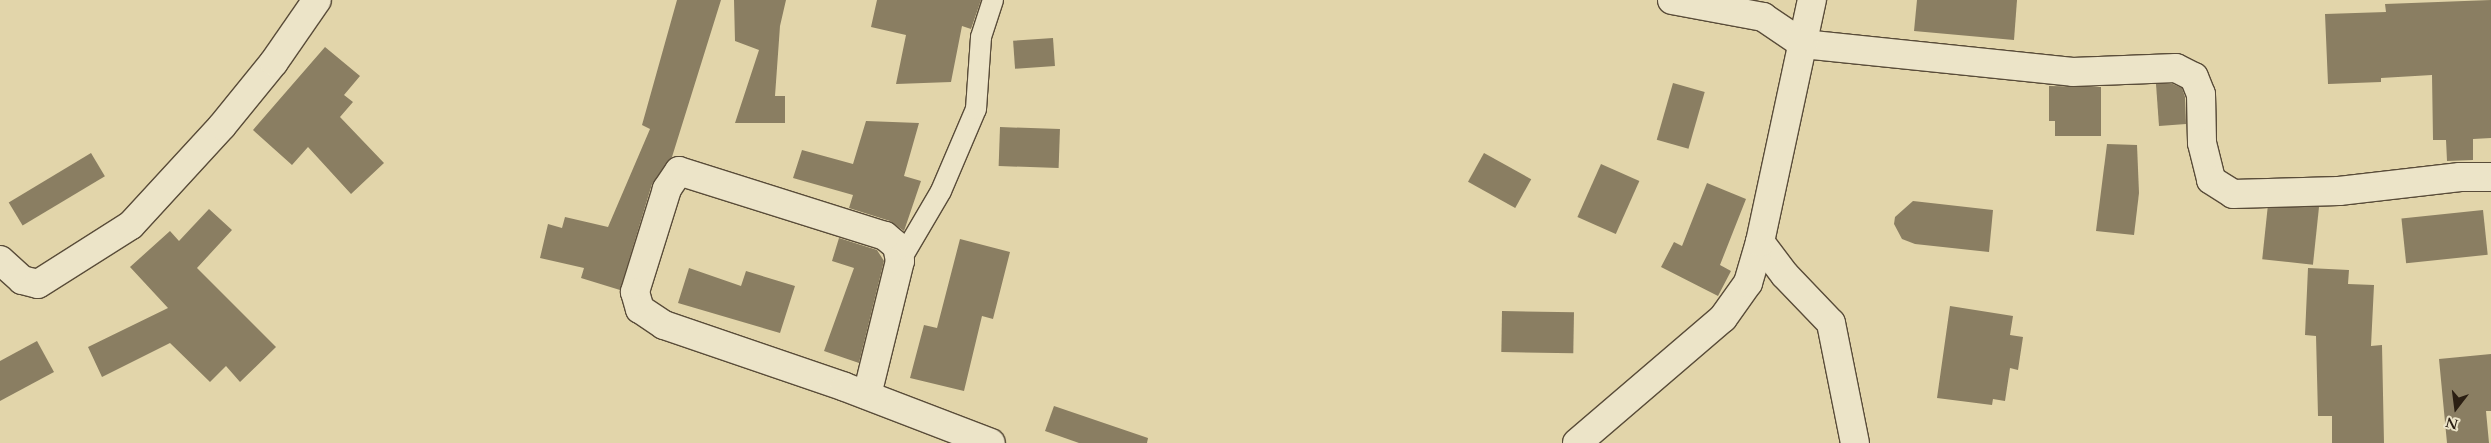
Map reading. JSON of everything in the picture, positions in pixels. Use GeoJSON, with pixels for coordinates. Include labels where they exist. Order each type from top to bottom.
{"type":"FeatureCollection","features":[{"type":"Feature","properties":{"kind":"street"},"geometry":{"type":"LineString","coordinates":[[0,260],[22,280],[38,284],[131,226],[222,126],[274,62],[317,0]]}},
{"type":"Feature","properties":{"kind":"street"},"geometry":{"type":"LineString","coordinates":[[1672,0],[1763,17],[1803,44],[2073,72],[2176,68],[2194,77],[2201,94],[2202,143],[2211,180],[2233,194],[2338,191],[2460,177],[2491,177]]}},
{"type":"Feature","properties":{"kind":"street"},"geometry":{"type":"LineString","coordinates":[[1577,443],[1723,318],[1748,283],[1760,242],[1812,0]]}},
{"type":"Feature","properties":{"kind":"street"},"geometry":{"type":"LineString","coordinates":[[867,395],[900,261],[897,246],[884,236],[679,171],[668,190],[635,292],[640,309],[664,325],[867,395],[991,443]]}},
{"type":"Feature","properties":{"kind":"street"},"geometry":{"type":"LineString","coordinates":[[1760,242],[1785,274],[1831,323],[1855,443]]}},
{"type":"Feature","properties":{"kind":"lane"},"geometry":{"type":"LineString","coordinates":[[900,261],[941,191],[976,109],[981,37],[993,0]]}},
{"type":"Feature","properties":{"kind":"building"},"geometry":{"type":"Polygon","coordinates":[[[677,0],[721,0],[672,157],[652,184],[620,290],[581,278],[584,268],[540,258],[548,224],[562,228],[565,217],[608,227],[650,129],[642,125],[677,0]]]}},
{"type":"Feature","properties":{"kind":"building"},"geometry":{"type":"Polygon","coordinates":[[[734,0],[786,0],[780,26],[775,96],[785,96],[785,123],[735,123],[759,50],[735,41],[734,0]]]}},
{"type":"Feature","properties":{"kind":"building"},"geometry":{"type":"Polygon","coordinates":[[[877,0],[981,0],[971,29],[962,26],[951,82],[896,84],[906,35],[871,27],[877,0]]]}},
{"type":"Feature","properties":{"kind":"building"},"geometry":{"type":"Polygon","coordinates":[[[1917,0],[2017,0],[2014,40],[1914,31],[1917,0]]]}},
{"type":"Feature","properties":{"kind":"building"},"geometry":{"type":"Polygon","coordinates":[[[2491,0],[2491,138],[2473,139],[2473,160],[2447,161],[2446,140],[2433,140],[2432,75],[2381,78],[2381,82],[2328,84],[2325,14],[2386,12],[2385,4],[2491,0]]]}},
{"type":"Feature","properties":{"kind":"building"},"geometry":{"type":"Polygon","coordinates":[[[1053,38],[1055,66],[1015,69],[1013,41],[1053,38]]]}},
{"type":"Feature","properties":{"kind":"building"},"geometry":{"type":"Polygon","coordinates":[[[325,47],[360,76],[344,95],[353,102],[340,117],[384,163],[351,194],[308,147],[292,165],[253,130],[325,47]]]}},
{"type":"Feature","properties":{"kind":"building"},"geometry":{"type":"Polygon","coordinates":[[[1673,83],[1705,92],[1688,149],[1657,140],[1673,83]]]}},
{"type":"Feature","properties":{"kind":"building"},"geometry":{"type":"Polygon","coordinates":[[[2156,84],[2173,84],[2182,88],[2185,97],[2186,124],[2159,126],[2156,84]]]}},
{"type":"Feature","properties":{"kind":"building"},"geometry":{"type":"Polygon","coordinates":[[[2049,86],[2101,87],[2101,136],[2055,136],[2055,121],[2049,121],[2049,86]]]}},
{"type":"Feature","properties":{"kind":"building"},"geometry":{"type":"Polygon","coordinates":[[[866,121],[919,123],[904,176],[921,181],[904,231],[890,221],[849,208],[853,195],[793,178],[802,150],[853,164],[866,121]]]}},
{"type":"Feature","properties":{"kind":"building"},"geometry":{"type":"Polygon","coordinates":[[[1000,127],[1060,129],[1059,168],[999,166],[1000,127]]]}},
{"type":"Feature","properties":{"kind":"building"},"geometry":{"type":"Polygon","coordinates":[[[2107,144],[2137,145],[2139,193],[2134,235],[2096,231],[2107,144]]]}},
{"type":"Feature","properties":{"kind":"building"},"geometry":{"type":"Polygon","coordinates":[[[91,153],[105,176],[23,226],[9,202],[91,153]]]}},
{"type":"Feature","properties":{"kind":"building"},"geometry":{"type":"Polygon","coordinates":[[[1484,153],[1531,179],[1515,208],[1468,182],[1484,153]]]}},
{"type":"Feature","properties":{"kind":"building"},"geometry":{"type":"Polygon","coordinates":[[[1601,164],[1639,181],[1616,234],[1577,217],[1601,164]]]}},
{"type":"Feature","properties":{"kind":"building"},"geometry":{"type":"Polygon","coordinates":[[[1707,183],[1746,199],[1720,265],[1731,271],[1718,296],[1661,267],[1674,242],[1682,246],[1707,183]]]}},
{"type":"Feature","properties":{"kind":"building"},"geometry":{"type":"Polygon","coordinates":[[[1913,201],[1993,210],[1989,252],[1915,244],[1902,239],[1894,224],[1895,217],[1913,201]]]}},
{"type":"Feature","properties":{"kind":"building"},"geometry":{"type":"Polygon","coordinates":[[[2268,202],[2319,207],[2313,265],[2262,259],[2268,202]]]}},
{"type":"Feature","properties":{"kind":"building"},"geometry":{"type":"Polygon","coordinates":[[[209,209],[232,230],[197,268],[276,347],[240,382],[226,366],[210,382],[170,343],[102,377],[88,347],[168,308],[130,267],[170,231],[179,241],[209,209]]]}},
{"type":"Feature","properties":{"kind":"building"},"geometry":{"type":"Polygon","coordinates":[[[2483,210],[2488,255],[2406,263],[2401,219],[2483,210]]]}},
{"type":"Feature","properties":{"kind":"building"},"geometry":{"type":"Polygon","coordinates":[[[839,238],[877,250],[884,261],[859,363],[824,351],[854,268],[832,261],[839,238]]]}},
{"type":"Feature","properties":{"kind":"building"},"geometry":{"type":"Polygon","coordinates":[[[960,239],[1010,252],[993,319],[982,316],[964,391],[910,378],[924,325],[937,328],[960,239]]]}},
{"type":"Feature","properties":{"kind":"building"},"geometry":{"type":"Polygon","coordinates":[[[689,268],[741,286],[746,271],[795,286],[780,333],[678,303],[689,268]]]}},
{"type":"Feature","properties":{"kind":"building"},"geometry":{"type":"Polygon","coordinates":[[[2308,268],[2349,270],[2348,284],[2374,285],[2371,346],[2382,345],[2384,443],[2332,443],[2332,416],[2318,416],[2316,336],[2305,335],[2308,268]]]}},
{"type":"Feature","properties":{"kind":"building"},"geometry":{"type":"Polygon","coordinates":[[[1950,306],[2013,316],[2010,335],[2023,337],[2018,370],[2010,368],[2005,401],[1993,399],[1992,405],[1937,398],[1950,306]]]}},
{"type":"Feature","properties":{"kind":"building"},"geometry":{"type":"Polygon","coordinates":[[[1502,311],[1574,312],[1573,353],[1501,352],[1502,311]]]}},
{"type":"Feature","properties":{"kind":"building"},"geometry":{"type":"Polygon","coordinates":[[[37,341],[54,372],[0,401],[0,361],[37,341]]]}},
{"type":"Feature","properties":{"kind":"building"},"geometry":{"type":"Polygon","coordinates":[[[2491,354],[2491,411],[2486,411],[2489,443],[2447,443],[2439,359],[2491,354]]]}},
{"type":"Feature","properties":{"kind":"building"},"geometry":{"type":"Polygon","coordinates":[[[1054,406],[1148,438],[1147,443],[1079,443],[1045,431],[1054,406]]]}}]}
